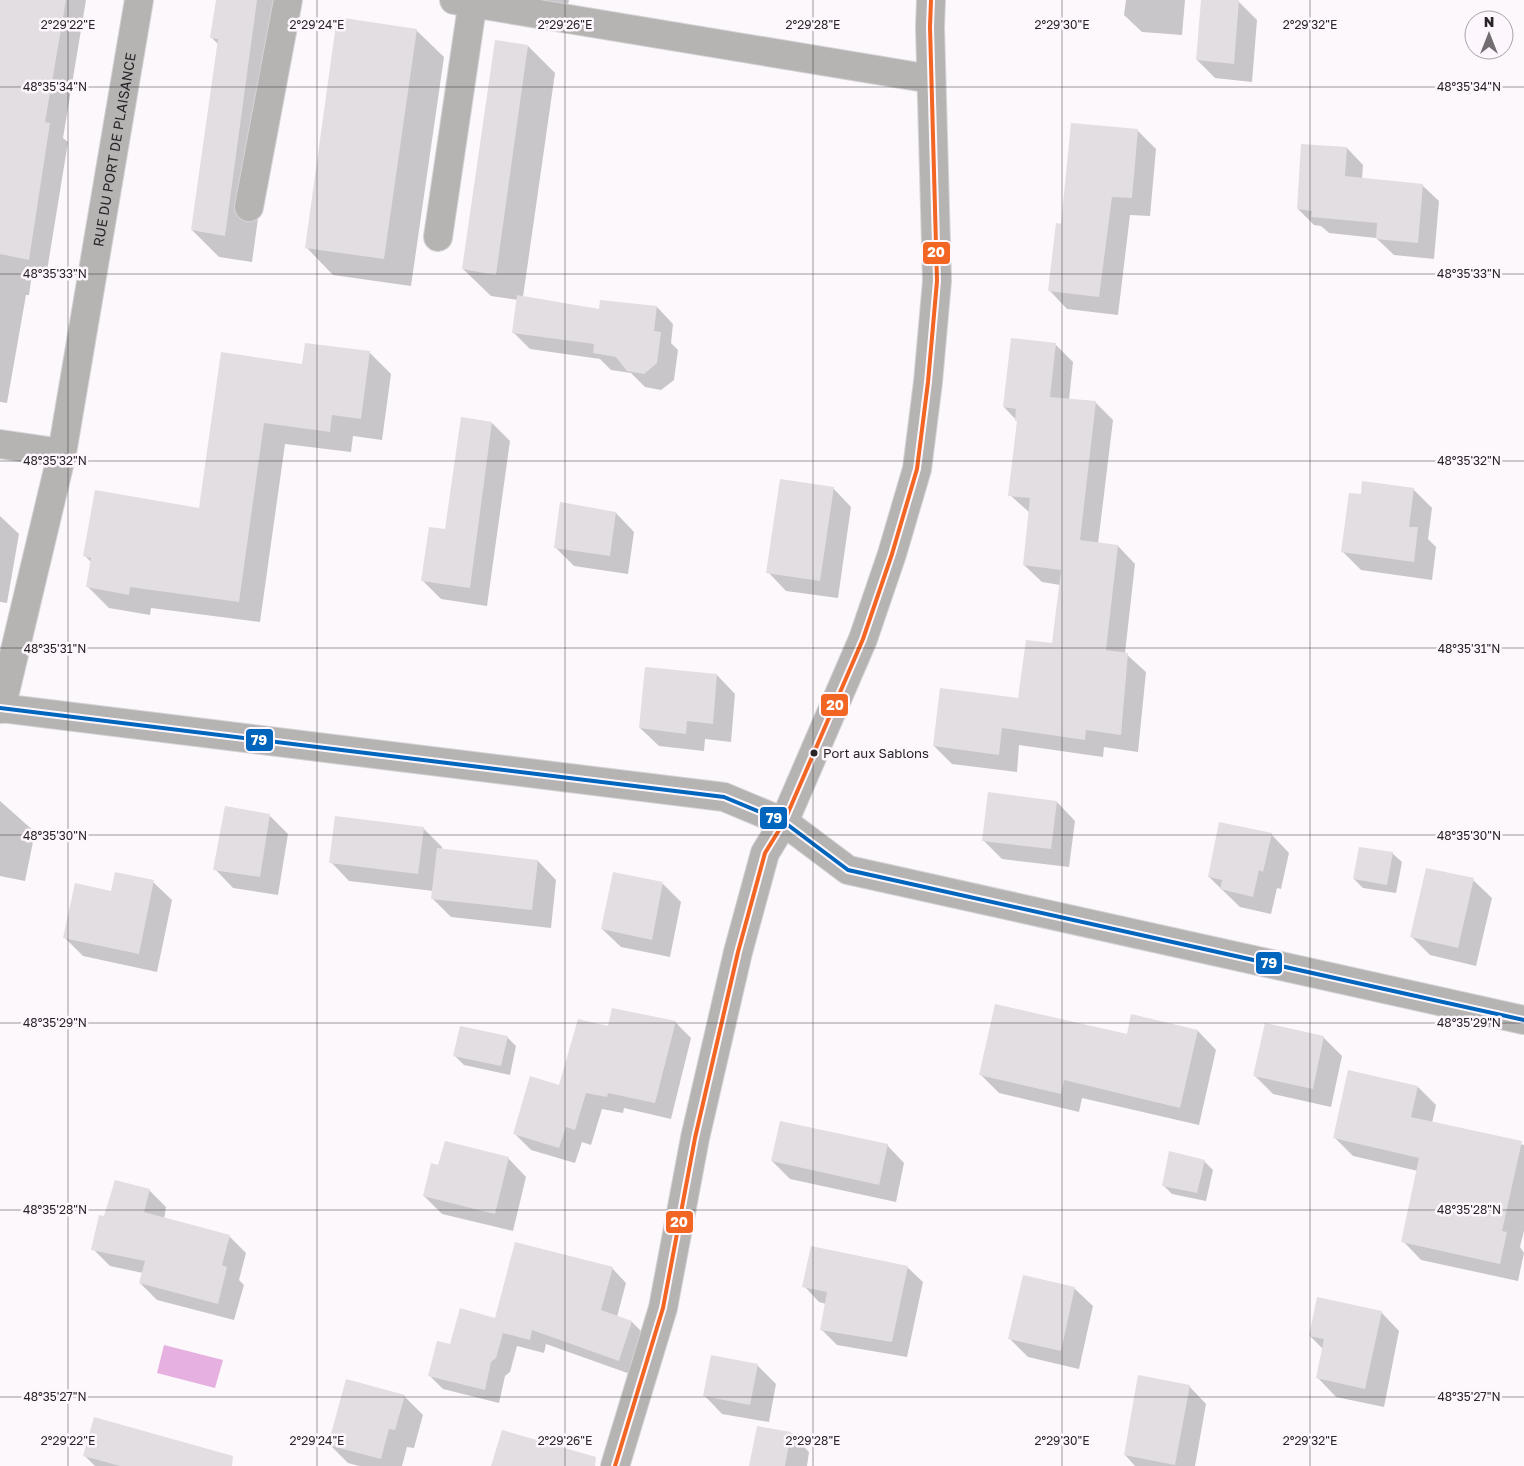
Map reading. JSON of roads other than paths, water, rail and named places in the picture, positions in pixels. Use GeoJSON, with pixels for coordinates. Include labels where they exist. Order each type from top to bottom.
{"type":"FeatureCollection","features":[{"type":"Feature","properties":{"kind":"street","name":"RUE DU PORT DE PLAISANCE"},"geometry":{"type":"LineString","coordinates":[[1,709],[62,453],[139,0]]}},
{"type":"Feature","properties":{"kind":"street"},"geometry":{"type":"LineString","coordinates":[[249,207],[288,0]]}},
{"type":"Feature","properties":{"kind":"street"},"geometry":{"type":"LineString","coordinates":[[615,1466],[663,1308],[695,1138],[738,952],[765,854],[784,822],[862,639],[892,554],[917,469],[928,382],[937,281],[931,79],[931,0]]}},
{"type":"Feature","properties":{"kind":"street"},"geometry":{"type":"LineString","coordinates":[[438,237],[466,1],[931,79]]}},
{"type":"Feature","properties":{"kind":"street"},"geometry":{"type":"LineString","coordinates":[[0,444],[62,453]]}},
{"type":"Feature","properties":{"kind":"street"},"geometry":{"type":"LineString","coordinates":[[1,709],[724,797],[784,822],[848,870],[1524,1020]]}},
{"type":"Feature","properties":{"kind":"place","name":"Port aux Sablons"},"geometry":{"type":"Point","coordinates":[814,753]}}]}
